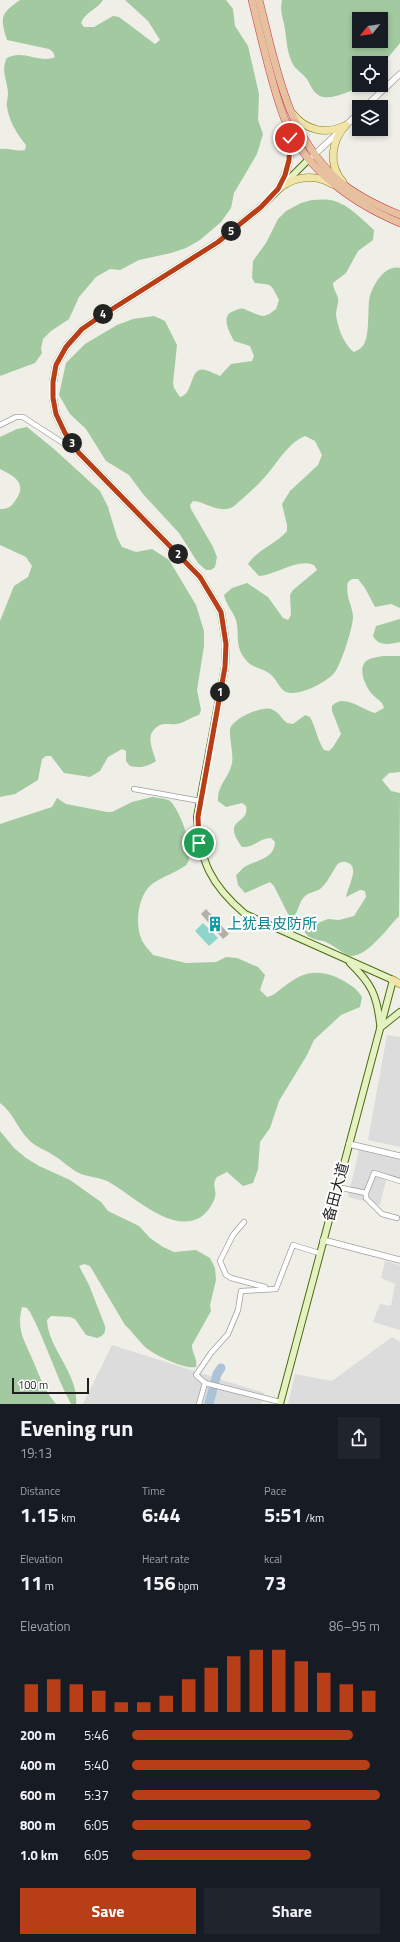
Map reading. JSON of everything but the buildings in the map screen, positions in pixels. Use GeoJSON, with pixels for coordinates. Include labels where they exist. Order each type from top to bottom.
{"type":"FeatureCollection","features":[{"type":"Feature","properties":{"kind":"highway"},"geometry":{"type":"LineString","coordinates":[[252,0],[281,110],[293,135],[308,160],[334,185],[376,213],[400,223]]}},
{"type":"Feature","properties":{"kind":"highway"},"geometry":{"type":"LineString","coordinates":[[259,0],[289,106],[300,131],[314,154],[326,169],[348,187],[378,206],[400,215]]}},
{"type":"Feature","properties":{"kind":"main road"},"geometry":{"type":"LineString","coordinates":[[289,106],[294,115],[301,122],[315,129],[331,130],[346,125]]}},
{"type":"Feature","properties":{"kind":"main road"},"geometry":{"type":"LineString","coordinates":[[278,189],[285,175],[290,153],[288,131],[281,110]]}},
{"type":"Feature","properties":{"kind":"main road"},"geometry":{"type":"LineString","coordinates":[[346,125],[336,138],[333,154],[336,170],[341,180],[348,187]]}},
{"type":"Feature","properties":{"kind":"main road"},"geometry":{"type":"LineString","coordinates":[[308,160],[261,207],[218,242],[82,329],[66,347],[56,365],[53,382],[53,398],[56,414],[65,433],[79,453],[200,577],[221,612],[226,644],[225,667],[198,817],[200,848],[203,859],[213,878],[226,898],[245,914],[397,982]]}},
{"type":"Feature","properties":{"kind":"main road"},"geometry":{"type":"LineString","coordinates":[[278,189],[291,181],[306,177],[323,180],[334,185]]}},
{"type":"Feature","properties":{"kind":"main road"},"geometry":{"type":"LineString","coordinates":[[346,959],[370,985],[375,996],[380,1028],[400,1012]]}},
{"type":"Feature","properties":{"kind":"main road","name":"备田大道"},"geometry":{"type":"LineString","coordinates":[[280,1403],[380,1028],[397,982]]}},
{"type":"Feature","properties":{"kind":"street"},"geometry":{"type":"LineString","coordinates":[[372,100],[400,74]]}},
{"type":"Feature","properties":{"kind":"street"},"geometry":{"type":"LineString","coordinates":[[308,160],[352,119]]}},
{"type":"Feature","properties":{"kind":"street"},"geometry":{"type":"LineString","coordinates":[[0,425],[16,417],[23,417],[79,453]]}},
{"type":"Feature","properties":{"kind":"street"},"geometry":{"type":"LineString","coordinates":[[134,789],[200,801]]}},
{"type":"Feature","properties":{"kind":"street"},"geometry":{"type":"LineString","coordinates":[[349,1144],[400,1156]]}},
{"type":"Feature","properties":{"kind":"street"},"geometry":{"type":"LineString","coordinates":[[398,1218],[382,1214],[366,1198],[366,1193],[374,1173],[400,1181]]}},
{"type":"Feature","properties":{"kind":"street"},"geometry":{"type":"LineString","coordinates":[[337,1187],[366,1193]]}},
{"type":"Feature","properties":{"kind":"street"},"geometry":{"type":"LineString","coordinates":[[244,1222],[233,1235],[220,1261],[226,1275],[248,1284],[273,1289]]}},
{"type":"Feature","properties":{"kind":"street"},"geometry":{"type":"LineString","coordinates":[[323,1240],[400,1260]]}},
{"type":"Feature","properties":{"kind":"street"},"geometry":{"type":"LineString","coordinates":[[280,1403],[205,1383],[196,1375],[211,1353],[228,1334],[238,1310],[241,1292],[276,1289],[293,1245],[319,1253]]}},
{"type":"Feature","properties":{"kind":"street"},"geometry":{"type":"LineString","coordinates":[[199,1404],[205,1383]]}},
{"type":"Feature","properties":{"kind":"shaded area"},"geometry":{"type":"Polygon","coordinates":[[[203,923],[218,938],[209,946],[195,931],[203,923]]]}},
{"type":"Feature","properties":{"kind":"shaded area"},"geometry":{"type":"Polygon","coordinates":[[[387,1035],[400,1037],[400,1147],[368,1140],[387,1035]]]}},
{"type":"Feature","properties":{"kind":"shaded area"},"geometry":{"type":"Polygon","coordinates":[[[359,1150],[400,1160],[400,1183],[386,1180],[380,1205],[348,1197],[359,1150]]]}},
{"type":"Feature","properties":{"kind":"shaded area"},"geometry":{"type":"Polygon","coordinates":[[[385,1261],[400,1265],[400,1330],[373,1322],[380,1304],[391,1306],[395,1284],[381,1278],[385,1261]]]}},
{"type":"Feature","properties":{"kind":"shaded area"},"geometry":{"type":"Polygon","coordinates":[[[392,1337],[400,1342],[400,1404],[288,1404],[295,1374],[332,1381],[392,1337]]]}},
{"type":"Feature","properties":{"kind":"shaded area"},"geometry":{"type":"Polygon","coordinates":[[[112,1345],[264,1393],[261,1404],[83,1404],[112,1345]]]}},
{"type":"Feature","properties":{"kind":"green space"},"geometry":{"type":"Polygon","coordinates":[[[20,0],[103,0],[85,16],[81,23],[84,27],[94,27],[113,16],[119,17],[155,44],[160,40],[148,21],[125,0],[226,0],[233,9],[235,26],[248,46],[259,94],[258,120],[263,134],[257,154],[234,193],[231,208],[221,222],[200,240],[186,248],[139,260],[120,270],[110,269],[96,277],[79,297],[69,319],[51,331],[43,339],[41,349],[42,353],[35,363],[0,376],[0,149],[25,150],[26,145],[14,127],[8,112],[8,90],[4,67],[7,58],[13,56],[19,55],[43,59],[55,57],[53,52],[49,49],[7,40],[3,26],[3,17],[9,9],[20,0]]]}},
{"type":"Feature","properties":{"kind":"green space"},"geometry":{"type":"Polygon","coordinates":[[[282,0],[400,0],[400,43],[388,58],[388,56],[352,56],[352,90],[333,97],[323,97],[313,90],[307,79],[291,61],[282,12],[282,0]]]}},
{"type":"Feature","properties":{"kind":"green space"},"geometry":{"type":"Polygon","coordinates":[[[312,200],[336,201],[354,212],[374,230],[373,240],[358,251],[346,273],[333,283],[338,298],[336,314],[338,324],[344,340],[354,352],[362,347],[366,338],[369,301],[375,283],[384,273],[389,270],[400,268],[400,608],[391,604],[375,607],[365,588],[358,579],[352,579],[348,582],[347,591],[353,620],[347,644],[338,668],[331,676],[318,685],[295,693],[288,693],[283,690],[270,674],[250,664],[242,655],[239,645],[236,620],[226,602],[224,595],[232,588],[247,583],[268,597],[283,618],[288,620],[291,615],[290,595],[293,590],[317,570],[314,565],[307,563],[294,565],[273,573],[259,576],[248,564],[256,555],[278,540],[287,531],[282,504],[290,491],[318,465],[322,455],[315,441],[305,436],[298,440],[287,450],[259,484],[233,507],[222,509],[193,501],[190,505],[191,509],[213,547],[217,557],[215,567],[211,570],[206,570],[198,563],[179,533],[143,494],[129,475],[106,461],[86,429],[70,414],[59,395],[66,363],[85,344],[117,325],[133,319],[154,316],[165,321],[177,345],[173,383],[174,388],[180,397],[188,391],[196,372],[200,370],[207,370],[220,376],[231,364],[252,361],[254,356],[250,346],[234,341],[227,324],[227,316],[237,310],[244,309],[264,316],[276,309],[279,300],[272,287],[255,283],[252,278],[253,261],[266,243],[278,219],[286,211],[301,203],[312,200]]]}},
{"type":"Feature","properties":{"kind":"green space"},"geometry":{"type":"Polygon","coordinates":[[[27,427],[54,449],[100,491],[108,507],[117,537],[122,547],[136,552],[152,549],[169,560],[196,605],[204,631],[204,646],[197,690],[201,710],[199,715],[181,723],[162,724],[155,728],[152,732],[150,741],[156,761],[150,765],[140,767],[130,766],[126,761],[126,751],[122,749],[108,757],[100,771],[90,777],[64,773],[51,756],[46,756],[42,759],[38,780],[15,794],[0,797],[0,621],[14,586],[28,577],[32,566],[26,557],[0,545],[0,509],[7,508],[12,505],[19,495],[20,485],[15,478],[0,469],[0,437],[17,429],[27,427]]]}},
{"type":"Feature","properties":{"kind":"green space"},"geometry":{"type":"Polygon","coordinates":[[[400,619],[400,642],[385,644],[378,642],[375,639],[373,636],[376,626],[400,619]]]}},
{"type":"Feature","properties":{"kind":"green space"},"geometry":{"type":"Polygon","coordinates":[[[383,656],[400,656],[400,772],[389,773],[382,780],[391,791],[400,793],[399,916],[376,942],[361,953],[354,956],[347,955],[327,942],[309,936],[303,928],[303,923],[318,923],[328,919],[339,920],[354,916],[366,897],[365,891],[360,890],[346,897],[353,873],[353,869],[350,864],[345,862],[339,863],[321,888],[304,897],[294,916],[289,916],[274,886],[270,882],[245,893],[238,885],[236,875],[248,865],[268,856],[274,848],[275,842],[271,838],[267,838],[250,846],[242,847],[234,831],[237,823],[244,817],[246,806],[242,803],[226,807],[218,801],[218,796],[231,767],[232,753],[230,730],[235,722],[247,714],[261,709],[274,710],[287,723],[293,724],[305,715],[310,717],[324,750],[329,751],[341,734],[332,711],[332,706],[336,702],[347,701],[375,713],[384,708],[382,703],[367,687],[362,670],[365,662],[373,658],[383,656]]]}},
{"type":"Feature","properties":{"kind":"green space"},"geometry":{"type":"Polygon","coordinates":[[[152,797],[168,800],[174,806],[186,831],[190,850],[187,864],[151,885],[143,896],[138,918],[139,932],[143,942],[153,955],[186,963],[216,962],[226,957],[237,958],[258,967],[265,975],[260,990],[267,997],[275,994],[301,976],[320,973],[328,974],[347,983],[360,993],[362,997],[360,1007],[341,1015],[314,1040],[307,1055],[279,1101],[270,1128],[260,1142],[258,1169],[253,1183],[243,1186],[227,1172],[217,1177],[214,1182],[215,1197],[211,1205],[201,1217],[189,1221],[177,1221],[165,1217],[152,1211],[107,1181],[87,1176],[73,1170],[57,1157],[30,1141],[5,1107],[0,1103],[0,824],[52,807],[57,798],[66,804],[112,812],[132,802],[152,797]]]}},
{"type":"Feature","properties":{"kind":"green space"},"geometry":{"type":"Polygon","coordinates":[[[0,1131],[14,1148],[26,1158],[39,1166],[70,1180],[101,1202],[108,1211],[139,1226],[150,1238],[163,1247],[174,1252],[196,1250],[210,1258],[215,1268],[216,1280],[210,1305],[211,1311],[192,1345],[196,1367],[184,1366],[169,1361],[144,1346],[125,1325],[90,1266],[84,1264],[79,1266],[89,1285],[105,1326],[104,1334],[97,1338],[86,1335],[75,1319],[70,1317],[51,1316],[47,1320],[52,1341],[73,1382],[76,1393],[76,1404],[71,1404],[65,1393],[30,1312],[27,1308],[22,1307],[20,1323],[22,1336],[48,1394],[56,1404],[0,1404],[0,1131]]]}},
{"type":"Feature","properties":{"kind":"waterway"},"geometry":{"type":"LineString","coordinates":[[209,1404],[217,1374],[221,1368]]}},
{"type":"Feature","properties":{"kind":"place","name":"上犹县皮防所"},"geometry":{"type":"Point","coordinates":[215,924]}},
{"type":"Feature","properties":{"kind":"route"},"geometry":{"type":"LineString","coordinates":[[199,843],[198,817],[225,667],[226,644],[221,612],[200,577],[79,453],[65,433],[56,414],[53,398],[53,382],[56,365],[66,347],[82,329],[149,284],[218,242],[261,207],[282,183],[288,168],[290,138]]}}]}
